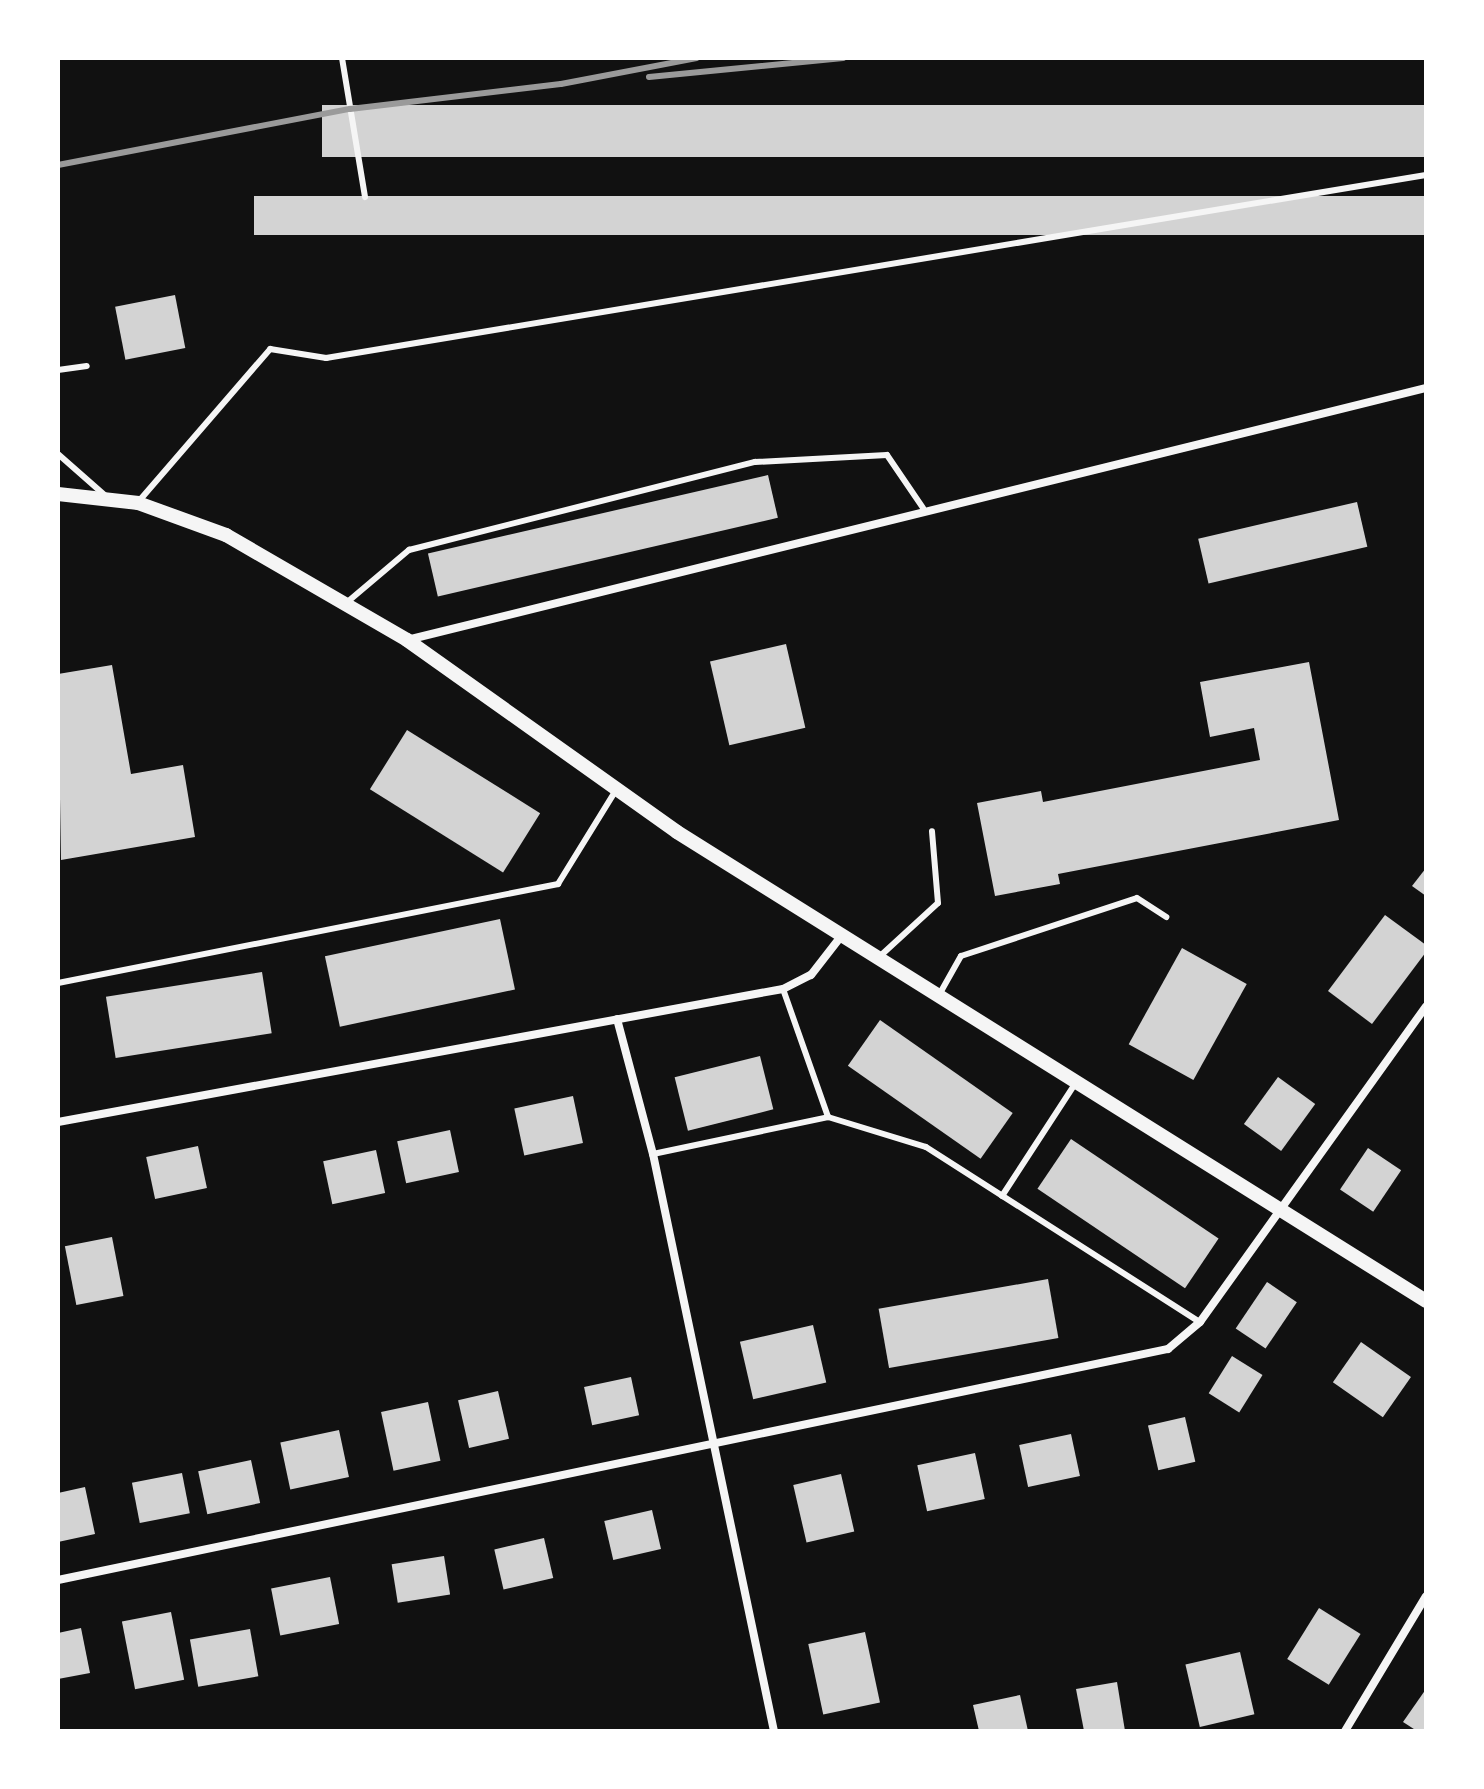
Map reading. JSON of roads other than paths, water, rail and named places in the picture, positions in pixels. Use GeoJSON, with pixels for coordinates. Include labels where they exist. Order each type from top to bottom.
{"type":"FeatureCollection","features":[{"type":"Feature","properties":{"kind":"street"},"geometry":{"type":"LineString","coordinates":[[407,640],[923,508],[1426,388]]}},
{"type":"Feature","properties":{"kind":"street"},"geometry":{"type":"LineString","coordinates":[[58,494],[138,503],[226,535],[407,640],[617,789],[842,935],[1426,1301]]}},
{"type":"Feature","properties":{"kind":"street"},"geometry":{"type":"LineString","coordinates":[[58,1122],[783,989],[811,975],[842,935]]}},
{"type":"Feature","properties":{"kind":"street"},"geometry":{"type":"LineString","coordinates":[[58,1580],[1168,1349],[1200,1322],[1279,1207],[1426,1006]]}},
{"type":"Feature","properties":{"kind":"street"},"geometry":{"type":"LineString","coordinates":[[617,1019],[653,1154],[711,1444],[774,1731]]}},
{"type":"Feature","properties":{"kind":"street"},"geometry":{"type":"LineString","coordinates":[[1345,1731],[1426,1596]]}},
{"type":"Feature","properties":{"kind":"lane"},"geometry":{"type":"LineString","coordinates":[[342,58],[365,197]]}},
{"type":"Feature","properties":{"kind":"lane"},"geometry":{"type":"LineString","coordinates":[[138,503],[270,349],[326,358],[1426,175]]}},
{"type":"Feature","properties":{"kind":"lane"},"geometry":{"type":"LineString","coordinates":[[58,370],[87,366]]}},
{"type":"Feature","properties":{"kind":"lane"},"geometry":{"type":"LineString","coordinates":[[58,454],[109,500]]}},
{"type":"Feature","properties":{"kind":"lane"},"geometry":{"type":"LineString","coordinates":[[345,604],[409,550],[755,462],[887,455],[923,508]]}},
{"type":"Feature","properties":{"kind":"lane"},"geometry":{"type":"LineString","coordinates":[[58,983],[558,884],[617,789]]}},
{"type":"Feature","properties":{"kind":"lane"},"geometry":{"type":"LineString","coordinates":[[878,958],[938,903],[932,831]]}},
{"type":"Feature","properties":{"kind":"lane"},"geometry":{"type":"LineString","coordinates":[[939,995],[961,956],[1137,898],[1166,917]]}},
{"type":"Feature","properties":{"kind":"lane"},"geometry":{"type":"LineString","coordinates":[[783,989],[828,1117]]}},
{"type":"Feature","properties":{"kind":"lane"},"geometry":{"type":"LineString","coordinates":[[1002,1196],[1077,1081]]}},
{"type":"Feature","properties":{"kind":"lane"},"geometry":{"type":"LineString","coordinates":[[653,1154],[828,1117],[926,1147],[1200,1322]]}},
{"type":"Feature","properties":{"kind":"railway"},"geometry":{"type":"LineString","coordinates":[[58,165],[350,109],[561,84],[697,58]]}},
{"type":"Feature","properties":{"kind":"railway"},"geometry":{"type":"LineString","coordinates":[[649,77],[843,58]]}}]}
